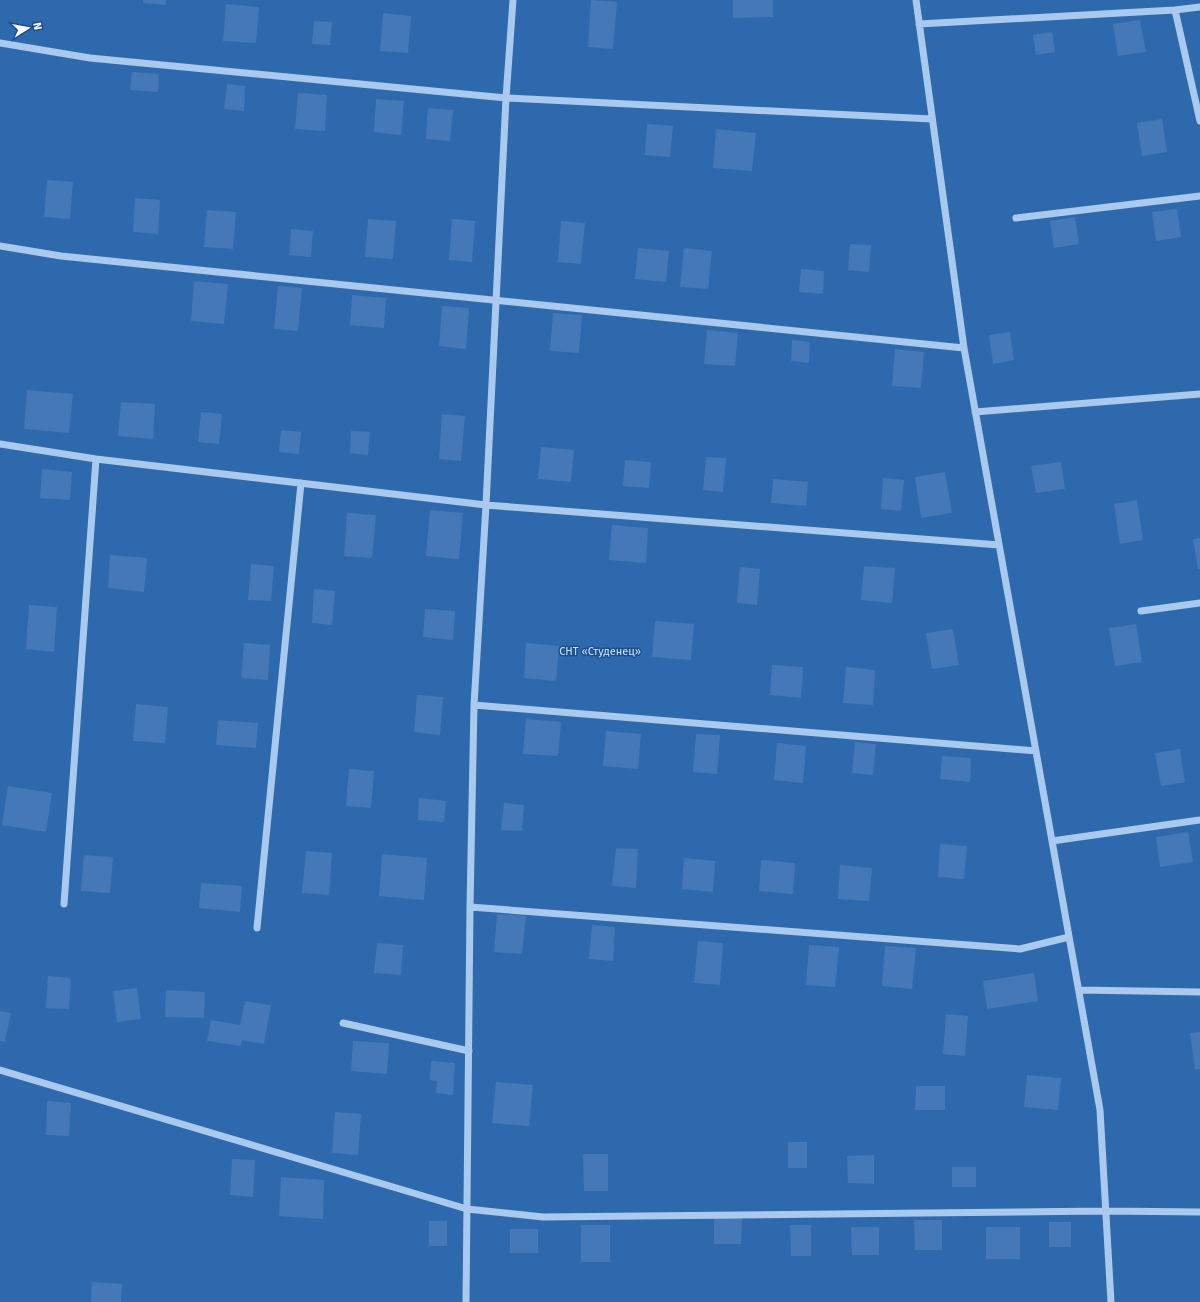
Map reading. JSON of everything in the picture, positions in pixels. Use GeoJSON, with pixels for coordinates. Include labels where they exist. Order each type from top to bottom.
{"type":"FeatureCollection","features":[{"type":"Feature","properties":{"kind":"street"},"geometry":{"type":"LineString","coordinates":[[466,1302],[470,907],[474,705],[486,505],[506,98],[513,0]]}},
{"type":"Feature","properties":{"kind":"street"},"geometry":{"type":"LineString","coordinates":[[916,0],[964,348],[1100,1110],[1111,1302]]}},
{"type":"Feature","properties":{"kind":"street"},"geometry":{"type":"LineString","coordinates":[[919,24],[1175,10],[1200,7]]}},
{"type":"Feature","properties":{"kind":"street"},"geometry":{"type":"LineString","coordinates":[[1175,10],[1200,121]]}},
{"type":"Feature","properties":{"kind":"street"},"geometry":{"type":"LineString","coordinates":[[0,43],[90,58],[506,98],[932,119]]}},
{"type":"Feature","properties":{"kind":"street"},"geometry":{"type":"LineString","coordinates":[[1016,218],[1200,196]]}},
{"type":"Feature","properties":{"kind":"street"},"geometry":{"type":"LineString","coordinates":[[0,246],[61,256],[964,348]]}},
{"type":"Feature","properties":{"kind":"street"},"geometry":{"type":"LineString","coordinates":[[975,412],[1200,394]]}},
{"type":"Feature","properties":{"kind":"street"},"geometry":{"type":"LineString","coordinates":[[0,444],[96,459],[486,505],[999,545]]}},
{"type":"Feature","properties":{"kind":"street"},"geometry":{"type":"LineString","coordinates":[[64,904],[96,459]]}},
{"type":"Feature","properties":{"kind":"street"},"geometry":{"type":"LineString","coordinates":[[257,928],[301,483]]}},
{"type":"Feature","properties":{"kind":"street"},"geometry":{"type":"LineString","coordinates":[[1141,611],[1200,604]]}},
{"type":"Feature","properties":{"kind":"street"},"geometry":{"type":"LineString","coordinates":[[474,705],[1036,752]]}},
{"type":"Feature","properties":{"kind":"street"},"geometry":{"type":"LineString","coordinates":[[1052,841],[1200,820]]}},
{"type":"Feature","properties":{"kind":"street"},"geometry":{"type":"LineString","coordinates":[[470,907],[1020,949],[1069,937]]}},
{"type":"Feature","properties":{"kind":"street"},"geometry":{"type":"LineString","coordinates":[[1079,990],[1200,992]]}},
{"type":"Feature","properties":{"kind":"street"},"geometry":{"type":"LineString","coordinates":[[343,1023],[469,1051]]}},
{"type":"Feature","properties":{"kind":"street"},"geometry":{"type":"LineString","coordinates":[[0,1070],[467,1209],[543,1217],[1106,1211],[1200,1212]]}},
{"type":"Feature","properties":{"kind":"green space","name":"СНТ «Студенец»"},"geometry":{"type":"Polygon","coordinates":[[[0,0],[1200,0],[1200,1302],[0,1302],[0,0]]]}},
{"type":"Feature","properties":{"kind":"building"},"geometry":{"type":"Polygon","coordinates":[[[143,0],[166,0],[166,5],[143,3],[143,0]]]}},
{"type":"Feature","properties":{"kind":"building"},"geometry":{"type":"Polygon","coordinates":[[[591,0],[617,2],[613,49],[588,47],[591,0]]]}},
{"type":"Feature","properties":{"kind":"building"},"geometry":{"type":"Polygon","coordinates":[[[733,0],[773,0],[773,17],[733,18],[733,0]]]}},
{"type":"Feature","properties":{"kind":"building"},"geometry":{"type":"Polygon","coordinates":[[[226,4],[259,7],[256,43],[223,41],[226,4]]]}},
{"type":"Feature","properties":{"kind":"building"},"geometry":{"type":"Polygon","coordinates":[[[383,13],[411,16],[408,53],[380,51],[383,13]]]}},
{"type":"Feature","properties":{"kind":"building"},"geometry":{"type":"Polygon","coordinates":[[[1140,20],[1146,52],[1118,56],[1113,24],[1140,20]]]}},
{"type":"Feature","properties":{"kind":"building"},"geometry":{"type":"Polygon","coordinates":[[[314,21],[332,22],[330,45],[312,44],[314,21]]]}},
{"type":"Feature","properties":{"kind":"building"},"geometry":{"type":"Polygon","coordinates":[[[1052,32],[1055,52],[1036,55],[1033,35],[1052,32]]]}},
{"type":"Feature","properties":{"kind":"building"},"geometry":{"type":"Polygon","coordinates":[[[132,72],[159,74],[158,92],[130,90],[132,72]]]}},
{"type":"Feature","properties":{"kind":"building"},"geometry":{"type":"Polygon","coordinates":[[[227,84],[245,86],[244,111],[224,109],[227,84]]]}},
{"type":"Feature","properties":{"kind":"building"},"geometry":{"type":"Polygon","coordinates":[[[298,93],[327,95],[325,131],[295,129],[298,93]]]}},
{"type":"Feature","properties":{"kind":"building"},"geometry":{"type":"Polygon","coordinates":[[[376,99],[404,101],[401,135],[374,132],[376,99]]]}},
{"type":"Feature","properties":{"kind":"building"},"geometry":{"type":"Polygon","coordinates":[[[428,108],[453,110],[450,141],[426,139],[428,108]]]}},
{"type":"Feature","properties":{"kind":"building"},"geometry":{"type":"Polygon","coordinates":[[[1162,119],[1167,152],[1142,156],[1137,123],[1162,119]]]}},
{"type":"Feature","properties":{"kind":"building"},"geometry":{"type":"Polygon","coordinates":[[[647,124],[673,126],[670,157],[645,155],[647,124]]]}},
{"type":"Feature","properties":{"kind":"building"},"geometry":{"type":"Polygon","coordinates":[[[716,129],[756,133],[752,171],[713,168],[716,129]]]}},
{"type":"Feature","properties":{"kind":"building"},"geometry":{"type":"Polygon","coordinates":[[[47,180],[73,182],[70,219],[44,217],[47,180]]]}},
{"type":"Feature","properties":{"kind":"building"},"geometry":{"type":"Polygon","coordinates":[[[135,198],[160,200],[158,234],[133,232],[135,198]]]}},
{"type":"Feature","properties":{"kind":"building"},"geometry":{"type":"Polygon","coordinates":[[[1177,209],[1181,237],[1156,241],[1152,212],[1177,209]]]}},
{"type":"Feature","properties":{"kind":"building"},"geometry":{"type":"Polygon","coordinates":[[[207,210],[236,212],[233,249],[204,247],[207,210]]]}},
{"type":"Feature","properties":{"kind":"building"},"geometry":{"type":"Polygon","coordinates":[[[1075,217],[1079,244],[1054,248],[1050,221],[1075,217]]]}},
{"type":"Feature","properties":{"kind":"building"},"geometry":{"type":"Polygon","coordinates":[[[368,219],[396,221],[393,259],[365,257],[368,219]]]}},
{"type":"Feature","properties":{"kind":"building"},"geometry":{"type":"Polygon","coordinates":[[[452,219],[475,221],[472,262],[449,260],[452,219]]]}},
{"type":"Feature","properties":{"kind":"building"},"geometry":{"type":"Polygon","coordinates":[[[561,221],[585,223],[581,264],[558,262],[561,221]]]}},
{"type":"Feature","properties":{"kind":"building"},"geometry":{"type":"Polygon","coordinates":[[[291,229],[313,231],[311,257],[289,255],[291,229]]]}},
{"type":"Feature","properties":{"kind":"building"},"geometry":{"type":"Polygon","coordinates":[[[850,244],[871,245],[869,272],[848,270],[850,244]]]}},
{"type":"Feature","properties":{"kind":"building"},"geometry":{"type":"Polygon","coordinates":[[[638,248],[669,251],[666,282],[635,279],[638,248]]]}},
{"type":"Feature","properties":{"kind":"building"},"geometry":{"type":"Polygon","coordinates":[[[684,248],[712,251],[708,289],[680,287],[684,248]]]}},
{"type":"Feature","properties":{"kind":"building"},"geometry":{"type":"Polygon","coordinates":[[[801,269],[824,271],[823,294],[799,292],[801,269]]]}},
{"type":"Feature","properties":{"kind":"building"},"geometry":{"type":"Polygon","coordinates":[[[194,281],[228,284],[224,324],[191,321],[194,281]]]}},
{"type":"Feature","properties":{"kind":"building"},"geometry":{"type":"Polygon","coordinates":[[[278,286],[302,288],[298,331],[274,329],[278,286]]]}},
{"type":"Feature","properties":{"kind":"building"},"geometry":{"type":"Polygon","coordinates":[[[352,295],[386,298],[384,328],[350,325],[352,295]]]}},
{"type":"Feature","properties":{"kind":"building"},"geometry":{"type":"Polygon","coordinates":[[[442,306],[469,308],[466,349],[439,346],[442,306]]]}},
{"type":"Feature","properties":{"kind":"building"},"geometry":{"type":"Polygon","coordinates":[[[553,313],[582,315],[579,353],[550,351],[553,313]]]}},
{"type":"Feature","properties":{"kind":"building"},"geometry":{"type":"Polygon","coordinates":[[[707,330],[738,333],[735,366],[704,364],[707,330]]]}},
{"type":"Feature","properties":{"kind":"building"},"geometry":{"type":"Polygon","coordinates":[[[1010,332],[1014,360],[993,364],[989,335],[1010,332]]]}},
{"type":"Feature","properties":{"kind":"building"},"geometry":{"type":"Polygon","coordinates":[[[792,340],[810,342],[809,363],[791,361],[792,340]]]}},
{"type":"Feature","properties":{"kind":"building"},"geometry":{"type":"Polygon","coordinates":[[[895,349],[924,352],[921,388],[892,386],[895,349]]]}},
{"type":"Feature","properties":{"kind":"building"},"geometry":{"type":"Polygon","coordinates":[[[27,390],[73,394],[69,433],[24,429],[27,390]]]}},
{"type":"Feature","properties":{"kind":"building"},"geometry":{"type":"Polygon","coordinates":[[[121,402],[155,404],[153,439],[118,436],[121,402]]]}},
{"type":"Feature","properties":{"kind":"building"},"geometry":{"type":"Polygon","coordinates":[[[201,412],[222,414],[219,444],[198,442],[201,412]]]}},
{"type":"Feature","properties":{"kind":"building"},"geometry":{"type":"Polygon","coordinates":[[[442,414],[465,416],[461,461],[439,459],[442,414]]]}},
{"type":"Feature","properties":{"kind":"building"},"geometry":{"type":"Polygon","coordinates":[[[281,430],[301,432],[299,454],[279,452],[281,430]]]}},
{"type":"Feature","properties":{"kind":"building"},"geometry":{"type":"Polygon","coordinates":[[[351,431],[370,432],[368,455],[350,453],[351,431]]]}},
{"type":"Feature","properties":{"kind":"building"},"geometry":{"type":"Polygon","coordinates":[[[541,447],[574,450],[571,482],[538,479],[541,447]]]}},
{"type":"Feature","properties":{"kind":"building"},"geometry":{"type":"Polygon","coordinates":[[[706,457],[726,458],[723,492],[703,490],[706,457]]]}},
{"type":"Feature","properties":{"kind":"building"},"geometry":{"type":"Polygon","coordinates":[[[625,460],[651,462],[649,488],[623,486],[625,460]]]}},
{"type":"Feature","properties":{"kind":"building"},"geometry":{"type":"Polygon","coordinates":[[[1061,462],[1065,489],[1036,493],[1031,466],[1061,462]]]}},
{"type":"Feature","properties":{"kind":"building"},"geometry":{"type":"Polygon","coordinates":[[[42,469],[72,472],[70,500],[40,498],[42,469]]]}},
{"type":"Feature","properties":{"kind":"building"},"geometry":{"type":"Polygon","coordinates":[[[945,472],[952,513],[921,518],[915,477],[945,472]]]}},
{"type":"Feature","properties":{"kind":"building"},"geometry":{"type":"Polygon","coordinates":[[[883,478],[904,480],[901,511],[881,509],[883,478]]]}},
{"type":"Feature","properties":{"kind":"building"},"geometry":{"type":"Polygon","coordinates":[[[773,479],[808,482],[806,506],[771,503],[773,479]]]}},
{"type":"Feature","properties":{"kind":"building"},"geometry":{"type":"Polygon","coordinates":[[[1137,500],[1143,540],[1120,544],[1114,504],[1137,500]]]}},
{"type":"Feature","properties":{"kind":"building"},"geometry":{"type":"Polygon","coordinates":[[[430,510],[463,513],[459,559],[426,556],[430,510]]]}},
{"type":"Feature","properties":{"kind":"building"},"geometry":{"type":"Polygon","coordinates":[[[347,513],[376,515],[372,558],[344,556],[347,513]]]}},
{"type":"Feature","properties":{"kind":"building"},"geometry":{"type":"Polygon","coordinates":[[[612,525],[648,528],[646,563],[609,560],[612,525]]]}},
{"type":"Feature","properties":{"kind":"building"},"geometry":{"type":"Polygon","coordinates":[[[1200,538],[1200,569],[1198,569],[1193,539],[1200,538]]]}},
{"type":"Feature","properties":{"kind":"building"},"geometry":{"type":"Polygon","coordinates":[[[110,555],[147,558],[144,592],[108,588],[110,555]]]}},
{"type":"Feature","properties":{"kind":"building"},"geometry":{"type":"Polygon","coordinates":[[[251,564],[274,566],[271,601],[248,600],[251,564]]]}},
{"type":"Feature","properties":{"kind":"building"},"geometry":{"type":"Polygon","coordinates":[[[864,566],[895,568],[892,603],[861,600],[864,566]]]}},
{"type":"Feature","properties":{"kind":"building"},"geometry":{"type":"Polygon","coordinates":[[[740,567],[760,569],[757,605],[737,603],[740,567]]]}},
{"type":"Feature","properties":{"kind":"building"},"geometry":{"type":"Polygon","coordinates":[[[314,589],[335,591],[332,625],[312,623],[314,589]]]}},
{"type":"Feature","properties":{"kind":"building"},"geometry":{"type":"Polygon","coordinates":[[[29,605],[57,607],[54,652],[26,649],[29,605]]]}},
{"type":"Feature","properties":{"kind":"building"},"geometry":{"type":"Polygon","coordinates":[[[425,609],[455,611],[453,640],[423,637],[425,609]]]}},
{"type":"Feature","properties":{"kind":"building"},"geometry":{"type":"Polygon","coordinates":[[[655,621],[694,624],[691,660],[652,657],[655,621]]]}},
{"type":"Feature","properties":{"kind":"building"},"geometry":{"type":"Polygon","coordinates":[[[1136,624],[1142,662],[1115,666],[1109,628],[1136,624]]]}},
{"type":"Feature","properties":{"kind":"building"},"geometry":{"type":"Polygon","coordinates":[[[953,629],[959,665],[932,669],[926,633],[953,629]]]}},
{"type":"Feature","properties":{"kind":"building"},"geometry":{"type":"Polygon","coordinates":[[[244,643],[270,645],[268,680],[241,678],[244,643]]]}},
{"type":"Feature","properties":{"kind":"building"},"geometry":{"type":"Polygon","coordinates":[[[526,643],[559,646],[556,681],[524,678],[526,643]]]}},
{"type":"Feature","properties":{"kind":"building"},"geometry":{"type":"Polygon","coordinates":[[[772,665],[803,667],[801,698],[770,695],[772,665]]]}},
{"type":"Feature","properties":{"kind":"building"},"geometry":{"type":"Polygon","coordinates":[[[846,667],[875,670],[873,705],[843,703],[846,667]]]}},
{"type":"Feature","properties":{"kind":"building"},"geometry":{"type":"Polygon","coordinates":[[[417,695],[443,697],[440,735],[414,732],[417,695]]]}},
{"type":"Feature","properties":{"kind":"building"},"geometry":{"type":"Polygon","coordinates":[[[136,704],[168,707],[165,743],[133,741],[136,704]]]}},
{"type":"Feature","properties":{"kind":"building"},"geometry":{"type":"Polygon","coordinates":[[[526,719],[561,722],[558,756],[523,754],[526,719]]]}},
{"type":"Feature","properties":{"kind":"building"},"geometry":{"type":"Polygon","coordinates":[[[218,720],[258,723],[256,748],[216,745],[218,720]]]}},
{"type":"Feature","properties":{"kind":"building"},"geometry":{"type":"Polygon","coordinates":[[[606,731],[641,734],[638,769],[603,766],[606,731]]]}},
{"type":"Feature","properties":{"kind":"building"},"geometry":{"type":"Polygon","coordinates":[[[696,734],[720,735],[717,774],[693,772],[696,734]]]}},
{"type":"Feature","properties":{"kind":"building"},"geometry":{"type":"Polygon","coordinates":[[[855,742],[876,744],[873,775],[852,773],[855,742]]]}},
{"type":"Feature","properties":{"kind":"building"},"geometry":{"type":"Polygon","coordinates":[[[777,743],[806,746],[803,783],[774,780],[777,743]]]}},
{"type":"Feature","properties":{"kind":"building"},"geometry":{"type":"Polygon","coordinates":[[[1180,749],[1185,782],[1161,786],[1155,753],[1180,749]]]}},
{"type":"Feature","properties":{"kind":"building"},"geometry":{"type":"Polygon","coordinates":[[[942,756],[971,758],[970,782],[940,779],[942,756]]]}},
{"type":"Feature","properties":{"kind":"building"},"geometry":{"type":"Polygon","coordinates":[[[349,769],[374,771],[371,808],[346,806],[349,769]]]}},
{"type":"Feature","properties":{"kind":"building"},"geometry":{"type":"Polygon","coordinates":[[[8,786],[52,793],[46,832],[2,825],[8,786]]]}},
{"type":"Feature","properties":{"kind":"building"},"geometry":{"type":"Polygon","coordinates":[[[419,798],[446,801],[444,822],[418,820],[419,798]]]}},
{"type":"Feature","properties":{"kind":"building"},"geometry":{"type":"Polygon","coordinates":[[[504,803],[524,805],[522,831],[501,830],[504,803]]]}},
{"type":"Feature","properties":{"kind":"building"},"geometry":{"type":"Polygon","coordinates":[[[1188,832],[1193,862],[1160,867],[1156,837],[1188,832]]]}},
{"type":"Feature","properties":{"kind":"building"},"geometry":{"type":"Polygon","coordinates":[[[940,844],[967,846],[964,879],[938,877],[940,844]]]}},
{"type":"Feature","properties":{"kind":"building"},"geometry":{"type":"Polygon","coordinates":[[[616,848],[638,849],[636,888],[612,886],[616,848]]]}},
{"type":"Feature","properties":{"kind":"building"},"geometry":{"type":"Polygon","coordinates":[[[306,851],[332,853],[329,895],[302,893],[306,851]]]}},
{"type":"Feature","properties":{"kind":"building"},"geometry":{"type":"Polygon","coordinates":[[[382,854],[427,858],[424,900],[379,896],[382,854]]]}},
{"type":"Feature","properties":{"kind":"building"},"geometry":{"type":"Polygon","coordinates":[[[84,855],[113,857],[110,893],[81,891],[84,855]]]}},
{"type":"Feature","properties":{"kind":"building"},"geometry":{"type":"Polygon","coordinates":[[[684,858],[715,861],[713,892],[682,889],[684,858]]]}},
{"type":"Feature","properties":{"kind":"building"},"geometry":{"type":"Polygon","coordinates":[[[761,860],[795,863],[793,894],[759,891],[761,860]]]}},
{"type":"Feature","properties":{"kind":"building"},"geometry":{"type":"Polygon","coordinates":[[[840,865],[872,868],[869,901],[838,899],[840,865]]]}},
{"type":"Feature","properties":{"kind":"building"},"geometry":{"type":"Polygon","coordinates":[[[201,883],[242,886],[240,912],[199,908],[201,883]]]}},
{"type":"Feature","properties":{"kind":"building"},"geometry":{"type":"Polygon","coordinates":[[[497,914],[526,916],[522,954],[494,952],[497,914]]]}},
{"type":"Feature","properties":{"kind":"building"},"geometry":{"type":"Polygon","coordinates":[[[592,925],[615,927],[613,961],[589,959],[592,925]]]}},
{"type":"Feature","properties":{"kind":"building"},"geometry":{"type":"Polygon","coordinates":[[[698,941],[723,943],[720,985],[694,983],[698,941]]]}},
{"type":"Feature","properties":{"kind":"building"},"geometry":{"type":"Polygon","coordinates":[[[377,943],[403,945],[401,975],[374,973],[377,943]]]}},
{"type":"Feature","properties":{"kind":"building"},"geometry":{"type":"Polygon","coordinates":[[[809,945],[839,947],[835,987],[806,985],[809,945]]]}},
{"type":"Feature","properties":{"kind":"building"},"geometry":{"type":"Polygon","coordinates":[[[885,946],[916,948],[912,989],[882,986],[885,946]]]}},
{"type":"Feature","properties":{"kind":"building"},"geometry":{"type":"Polygon","coordinates":[[[1034,973],[1038,1001],[987,1009],[983,981],[1034,973]]]}},
{"type":"Feature","properties":{"kind":"building"},"geometry":{"type":"Polygon","coordinates":[[[48,976],[71,978],[69,1009],[46,1008],[48,976]]]}},
{"type":"Feature","properties":{"kind":"building"},"geometry":{"type":"Polygon","coordinates":[[[137,988],[141,1019],[117,1022],[113,991],[137,988]]]}},
{"type":"Feature","properties":{"kind":"building"},"geometry":{"type":"Polygon","coordinates":[[[166,990],[205,992],[204,1018],[165,1017],[166,990]]]}},
{"type":"Feature","properties":{"kind":"building"},"geometry":{"type":"Polygon","coordinates":[[[245,1001],[271,1005],[264,1044],[242,1040],[241,1046],[207,1041],[211,1020],[240,1025],[245,1001]]]}},
{"type":"Feature","properties":{"kind":"building"},"geometry":{"type":"Polygon","coordinates":[[[0,1011],[11,1013],[5,1042],[0,1041],[0,1011]]]}},
{"type":"Feature","properties":{"kind":"building"},"geometry":{"type":"Polygon","coordinates":[[[946,1014],[968,1016],[965,1056],[943,1054],[946,1014]]]}},
{"type":"Feature","properties":{"kind":"building"},"geometry":{"type":"Polygon","coordinates":[[[1200,1032],[1200,1069],[1195,1070],[1190,1033],[1200,1032]]]}},
{"type":"Feature","properties":{"kind":"building"},"geometry":{"type":"Polygon","coordinates":[[[353,1041],[389,1043],[387,1074],[351,1071],[353,1041]]]}},
{"type":"Feature","properties":{"kind":"building"},"geometry":{"type":"Polygon","coordinates":[[[431,1061],[455,1063],[453,1095],[436,1093],[437,1081],[430,1080],[431,1061]]]}},
{"type":"Feature","properties":{"kind":"building"},"geometry":{"type":"Polygon","coordinates":[[[1027,1075],[1061,1078],[1058,1110],[1024,1107],[1027,1075]]]}},
{"type":"Feature","properties":{"kind":"building"},"geometry":{"type":"Polygon","coordinates":[[[496,1082],[533,1085],[529,1126],[492,1123],[496,1082]]]}},
{"type":"Feature","properties":{"kind":"building"},"geometry":{"type":"Polygon","coordinates":[[[916,1086],[945,1086],[945,1110],[915,1110],[916,1086]]]}},
{"type":"Feature","properties":{"kind":"building"},"geometry":{"type":"Polygon","coordinates":[[[47,1101],[71,1103],[69,1136],[46,1135],[47,1101]]]}},
{"type":"Feature","properties":{"kind":"building"},"geometry":{"type":"Polygon","coordinates":[[[335,1112],[361,1114],[358,1155],[332,1153],[335,1112]]]}},
{"type":"Feature","properties":{"kind":"building"},"geometry":{"type":"Polygon","coordinates":[[[788,1142],[807,1142],[807,1168],[788,1168],[788,1142]]]}},
{"type":"Feature","properties":{"kind":"building"},"geometry":{"type":"Polygon","coordinates":[[[583,1154],[608,1154],[608,1191],[584,1191],[583,1154]]]}},
{"type":"Feature","properties":{"kind":"building"},"geometry":{"type":"Polygon","coordinates":[[[874,1155],[874,1184],[848,1183],[847,1156],[874,1155]]]}},
{"type":"Feature","properties":{"kind":"building"},"geometry":{"type":"Polygon","coordinates":[[[232,1159],[255,1160],[253,1197],[230,1195],[232,1159]]]}},
{"type":"Feature","properties":{"kind":"building"},"geometry":{"type":"Polygon","coordinates":[[[952,1167],[976,1167],[976,1187],[952,1187],[952,1167]]]}},
{"type":"Feature","properties":{"kind":"building"},"geometry":{"type":"Polygon","coordinates":[[[281,1177],[324,1180],[323,1219],[279,1216],[281,1177]]]}},
{"type":"Feature","properties":{"kind":"building"},"geometry":{"type":"Polygon","coordinates":[[[714,1218],[742,1218],[741,1244],[714,1244],[714,1218]]]}},
{"type":"Feature","properties":{"kind":"building"},"geometry":{"type":"Polygon","coordinates":[[[914,1220],[942,1220],[942,1250],[915,1250],[914,1220]]]}},
{"type":"Feature","properties":{"kind":"building"},"geometry":{"type":"Polygon","coordinates":[[[429,1221],[447,1221],[447,1246],[429,1246],[429,1221]]]}},
{"type":"Feature","properties":{"kind":"building"},"geometry":{"type":"Polygon","coordinates":[[[1049,1222],[1071,1222],[1071,1247],[1049,1247],[1049,1222]]]}},
{"type":"Feature","properties":{"kind":"building"},"geometry":{"type":"Polygon","coordinates":[[[581,1225],[610,1225],[610,1262],[581,1262],[581,1225]]]}},
{"type":"Feature","properties":{"kind":"building"},"geometry":{"type":"Polygon","coordinates":[[[790,1225],[811,1225],[811,1256],[791,1256],[790,1225]]]}},
{"type":"Feature","properties":{"kind":"building"},"geometry":{"type":"Polygon","coordinates":[[[851,1227],[879,1227],[879,1255],[852,1255],[851,1227]]]}},
{"type":"Feature","properties":{"kind":"building"},"geometry":{"type":"Polygon","coordinates":[[[986,1227],[1020,1227],[1020,1259],[986,1259],[986,1227]]]}},
{"type":"Feature","properties":{"kind":"building"},"geometry":{"type":"Polygon","coordinates":[[[510,1229],[538,1229],[538,1253],[510,1253],[510,1229]]]}},
{"type":"Feature","properties":{"kind":"building"},"geometry":{"type":"Polygon","coordinates":[[[92,1282],[122,1284],[121,1302],[91,1302],[92,1282]]]}}]}
